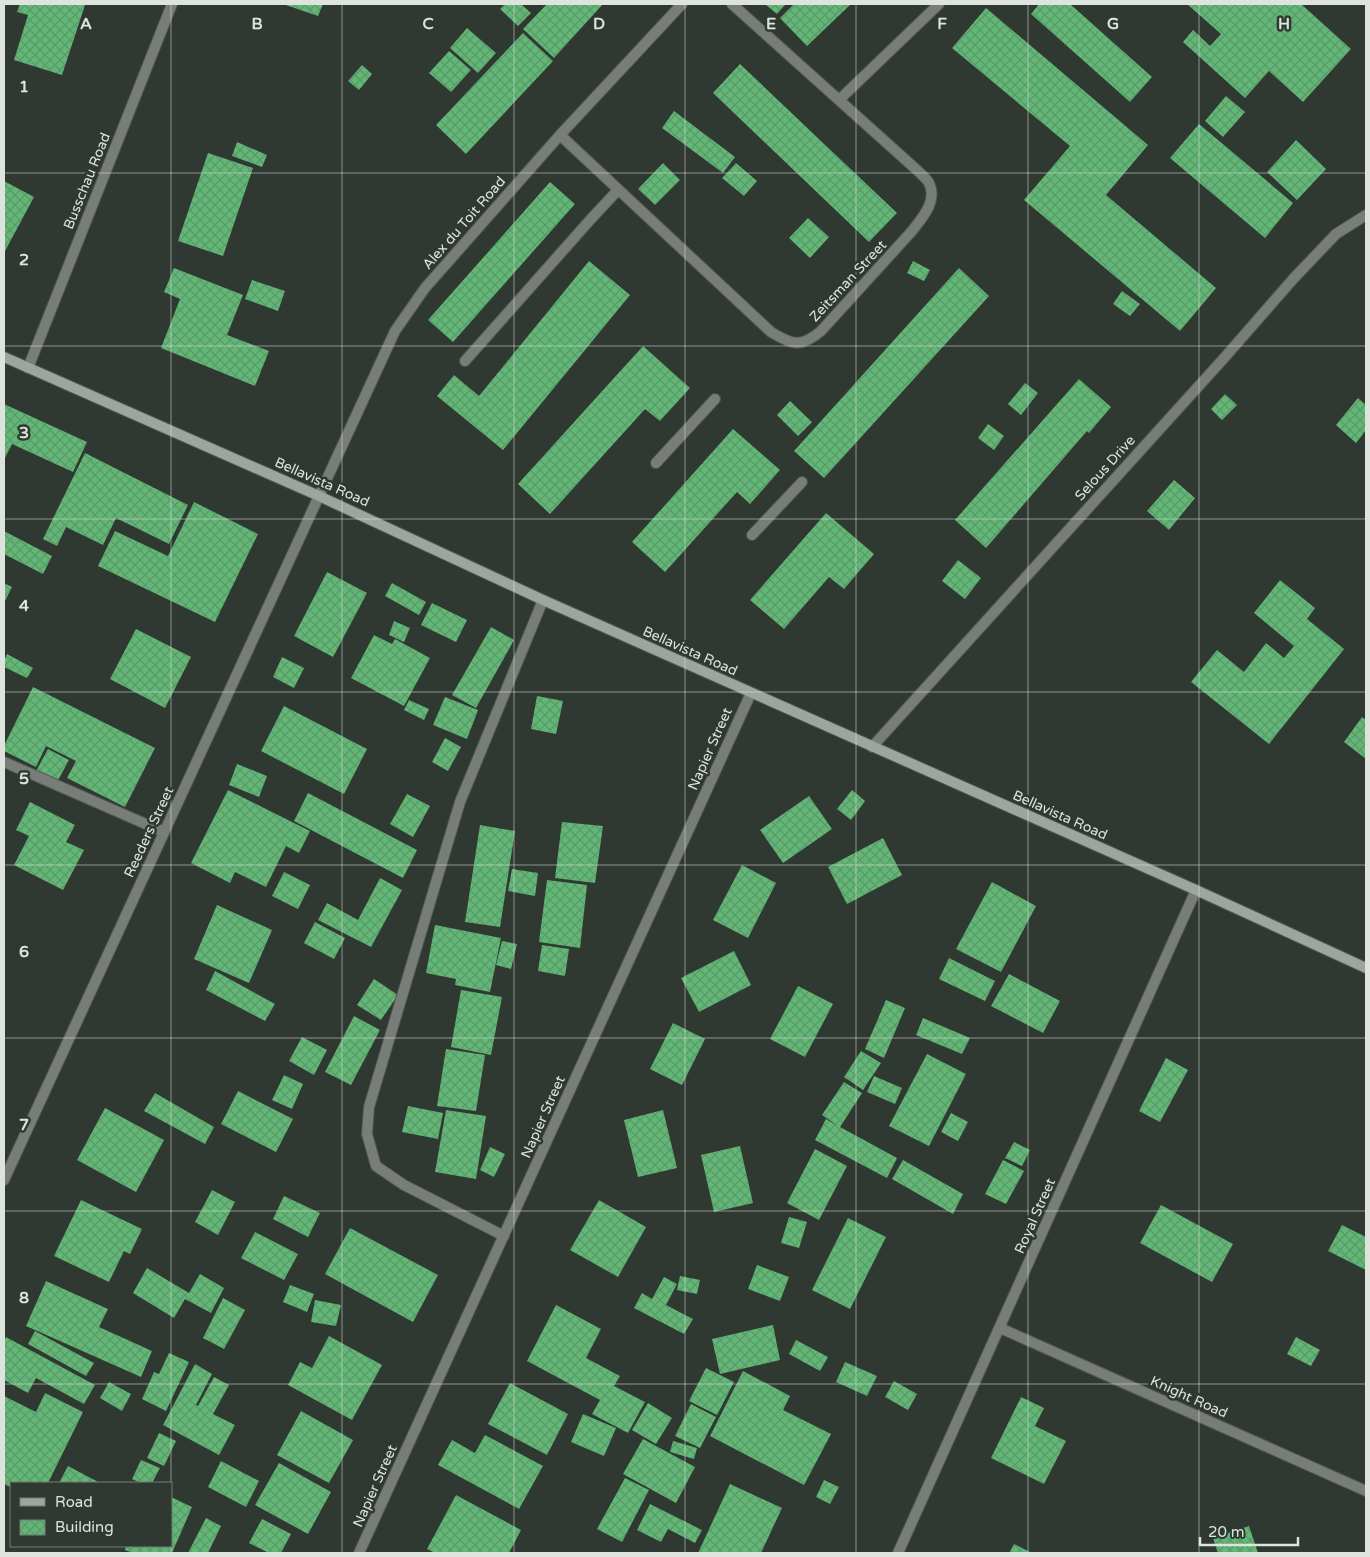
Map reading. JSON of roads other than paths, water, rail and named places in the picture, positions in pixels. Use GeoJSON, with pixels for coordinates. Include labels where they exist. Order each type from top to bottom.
{"type":"FeatureCollection","features":[{"type":"Feature","properties":{"kind":"street","name":"Busschau Road"},"geometry":{"type":"LineString","coordinates":[[28,368],[172,4]]}},
{"type":"Feature","properties":{"kind":"street","name":"Alex du Toit Road"},"geometry":{"type":"LineString","coordinates":[[319,496],[385,351],[407,313],[425,288],[560,135],[682,4]]}},
{"type":"Feature","properties":{"kind":"street","name":"Zeitsman Street"},"geometry":{"type":"LineString","coordinates":[[560,135],[771,332],[785,341],[798,344],[810,340],[842,309],[925,216],[932,195],[929,183],[918,171],[732,4]]}},
{"type":"Feature","properties":{"kind":"street"},"geometry":{"type":"LineString","coordinates":[[840,99],[939,4]]}},
{"type":"Feature","properties":{"kind":"street"},"geometry":{"type":"LineString","coordinates":[[465,361],[618,190]]}},
{"type":"Feature","properties":{"kind":"street","name":"Selous Drive"},"geometry":{"type":"LineString","coordinates":[[872,747],[1225,357],[1294,278],[1336,234],[1366,216]]}},
{"type":"Feature","properties":{"kind":"street","name":"Bellavista Road"},"geometry":{"type":"LineString","coordinates":[[4,357],[319,496],[543,600],[1196,890],[1366,968]]}},
{"type":"Feature","properties":{"kind":"street"},"geometry":{"type":"LineString","coordinates":[[656,463],[715,399]]}},
{"type":"Feature","properties":{"kind":"street"},"geometry":{"type":"LineString","coordinates":[[752,535],[802,482]]}},
{"type":"Feature","properties":{"kind":"street","name":"Reeders Street"},"geometry":{"type":"LineString","coordinates":[[4,1180],[319,496]]}},
{"type":"Feature","properties":{"kind":"street"},"geometry":{"type":"LineString","coordinates":[[504,1236],[404,1185],[376,1166],[368,1134],[369,1107],[460,802],[543,600]]}},
{"type":"Feature","properties":{"kind":"street","name":"Napier Street"},"geometry":{"type":"LineString","coordinates":[[360,1553],[751,693]]}},
{"type":"Feature","properties":{"kind":"street"},"geometry":{"type":"LineString","coordinates":[[4,762],[164,832]]}},
{"type":"Feature","properties":{"kind":"street","name":"Royal Street"},"geometry":{"type":"LineString","coordinates":[[898,1553],[1196,890]]}},
{"type":"Feature","properties":{"kind":"street","name":"Knight Road"},"geometry":{"type":"LineString","coordinates":[[1000,1328],[1366,1491]]}}]}
